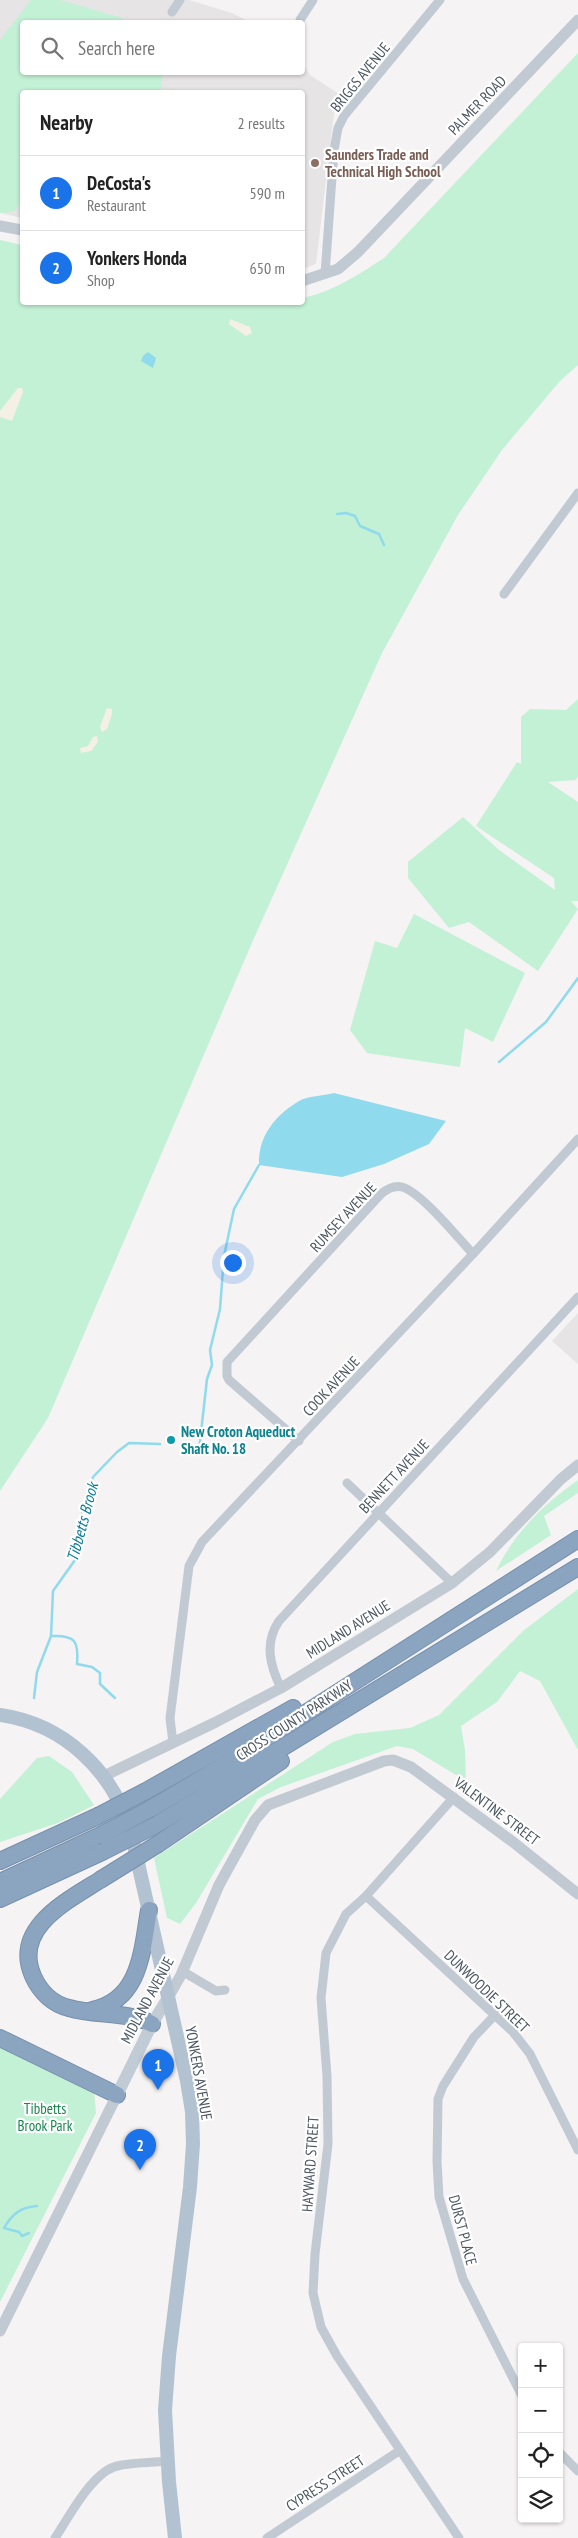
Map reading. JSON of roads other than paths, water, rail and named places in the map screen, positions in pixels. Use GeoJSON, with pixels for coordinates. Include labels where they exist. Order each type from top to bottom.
{"type":"FeatureCollection","features":[{"type":"Feature","properties":{"kind":"highway","name":"CROSS COUNTY PARKWAY"},"geometry":{"type":"LineString","coordinates":[[0,1882],[102,1835],[221,1767],[578,1539]]}},
{"type":"Feature","properties":{"kind":"highway","name":"CROSS COUNTY PARKWAY"},"geometry":{"type":"LineString","coordinates":[[0,1899],[154,1826],[578,1568]]}},
{"type":"Feature","properties":{"kind":"highway"},"geometry":{"type":"LineString","coordinates":[[0,1861],[98,1816],[319,1693],[382,1663]]}},
{"type":"Feature","properties":{"kind":"highway"},"geometry":{"type":"LineString","coordinates":[[152,2024],[137,2018],[77,2010],[57,2003],[40,1988],[30,1966],[30,1949],[34,1933],[48,1915],[293,1753],[354,1704]]}},
{"type":"Feature","properties":{"kind":"highway"},"geometry":{"type":"LineString","coordinates":[[77,2010],[94,2010],[108,2005],[130,1987],[140,1965],[149,1910]]}},
{"type":"Feature","properties":{"kind":"highway"},"geometry":{"type":"LineString","coordinates":[[0,2038],[117,2095]]}},
{"type":"Feature","properties":{"kind":"main road","name":"YONKERS AVENUE"},"geometry":{"type":"LineString","coordinates":[[0,1714],[30,1722],[56,1734],[83,1754],[104,1776],[115,1793],[128,1823],[187,2080],[193,2144],[169,2356],[165,2410],[167,2461],[175,2538]]}},
{"type":"Feature","properties":{"kind":"main road","name":"MIDLAND AVENUE"},"geometry":{"type":"LineString","coordinates":[[117,2095],[152,2024],[169,1996]]}},
{"type":"Feature","properties":{"kind":"street"},"geometry":{"type":"LineString","coordinates":[[172,12],[180,0]]}},
{"type":"Feature","properties":{"kind":"street"},"geometry":{"type":"LineString","coordinates":[[300,20],[313,0]]}},
{"type":"Feature","properties":{"kind":"street","name":"BRIGGS AVENUE"},"geometry":{"type":"LineString","coordinates":[[325,274],[334,150],[338,128],[344,116],[440,0]]}},
{"type":"Feature","properties":{"kind":"street","name":"PALMER ROAD"},"geometry":{"type":"LineString","coordinates":[[305,280],[338,269],[358,252],[578,20]]}},
{"type":"Feature","properties":{"kind":"street"},"geometry":{"type":"LineString","coordinates":[[0,226],[20,230]]}},
{"type":"Feature","properties":{"kind":"street"},"geometry":{"type":"LineString","coordinates":[[504,594],[578,493]]}},
{"type":"Feature","properties":{"kind":"street","name":"COOK AVENUE"},"geometry":{"type":"LineString","coordinates":[[173,1743],[170,1718],[189,1566],[193,1555],[202,1542],[299,1441],[578,1139]]}},
{"type":"Feature","properties":{"kind":"street","name":"RUMSEY AVENUE"},"geometry":{"type":"LineString","coordinates":[[299,1441],[227,1376],[228,1362],[387,1189],[404,1188],[418,1197],[473,1254]]}},
{"type":"Feature","properties":{"kind":"street","name":"BENNETT AVENUE"},"geometry":{"type":"LineString","coordinates":[[281,1688],[275,1675],[269,1652],[275,1627],[578,1297]]}},
{"type":"Feature","properties":{"kind":"street","name":"MIDLAND AVENUE"},"geometry":{"type":"LineString","coordinates":[[104,1776],[281,1688],[452,1583],[490,1552],[561,1479],[578,1465]]}},
{"type":"Feature","properties":{"kind":"street"},"geometry":{"type":"LineString","coordinates":[[347,1483],[452,1583]]}},
{"type":"Feature","properties":{"kind":"street","name":"MIDLAND AVENUE"},"geometry":{"type":"LineString","coordinates":[[169,1996],[182,1971],[219,1885],[255,1820],[268,1805],[347,1774],[393,1760]]}},
{"type":"Feature","properties":{"kind":"street","name":"VALENTINE STREET"},"geometry":{"type":"LineString","coordinates":[[393,1760],[412,1767],[454,1797],[578,1894]]}},
{"type":"Feature","properties":{"kind":"street","name":"HAYWARD STREET"},"geometry":{"type":"LineString","coordinates":[[454,1797],[366,1896],[346,1914],[326,1953],[321,1982],[322,2030],[327,2076],[328,2144],[314,2254],[313,2293],[321,2327],[399,2451],[459,2538]]}},
{"type":"Feature","properties":{"kind":"street","name":"DUNWOODIE STREET"},"geometry":{"type":"LineString","coordinates":[[366,1896],[513,2032],[530,2054],[578,2150]]}},
{"type":"Feature","properties":{"kind":"street"},"geometry":{"type":"LineString","coordinates":[[182,1971],[216,1991],[224,1990]]}},
{"type":"Feature","properties":{"kind":"street","name":"DURST PLACE"},"geometry":{"type":"LineString","coordinates":[[495,2015],[474,2037],[443,2086],[438,2099],[437,2161],[439,2197],[463,2279],[518,2388]]}},
{"type":"Feature","properties":{"kind":"street","name":"MIDLAND AVENUE"},"geometry":{"type":"LineString","coordinates":[[0,2331],[117,2095]]}},
{"type":"Feature","properties":{"kind":"street","name":"CYPRESS STREET"},"geometry":{"type":"LineString","coordinates":[[267,2538],[399,2451]]}},
{"type":"Feature","properties":{"kind":"street"},"geometry":{"type":"LineString","coordinates":[[563,2456],[578,2471]]}},
{"type":"Feature","properties":{"kind":"street"},"geometry":{"type":"LineString","coordinates":[[55,2538],[89,2487],[102,2473],[117,2466],[167,2461]]}},
{"type":"Feature","properties":{"kind":"water"},"geometry":{"type":"Polygon","coordinates":[[[148,352],[156,358],[153,368],[141,361],[148,352]]]}},
{"type":"Feature","properties":{"kind":"water"},"geometry":{"type":"Polygon","coordinates":[[[334,1093],[446,1121],[429,1144],[384,1164],[342,1177],[259,1165],[261,1145],[269,1128],[282,1113],[303,1099],[334,1093]]]}},
{"type":"Feature","properties":{"kind":"waterway"},"geometry":{"type":"LineString","coordinates":[[337,514],[346,513],[355,516],[360,526],[379,534],[384,545]]}},
{"type":"Feature","properties":{"kind":"waterway","name":"Tibbetts Brook"},"geometry":{"type":"LineString","coordinates":[[499,1062],[546,1022],[578,978]]}},
{"type":"Feature","properties":{"kind":"waterway","name":"Tibbetts Brook"},"geometry":{"type":"LineString","coordinates":[[181,1447],[199,1450],[207,1379],[212,1365],[210,1350],[220,1309],[224,1256],[234,1209],[259,1165]]}},
{"type":"Feature","properties":{"kind":"waterway","name":"Tibbetts Brook"},"geometry":{"type":"LineString","coordinates":[[34,1698],[37,1672],[51,1636],[53,1591],[75,1560],[77,1530],[93,1477],[117,1452],[129,1443],[160,1444]]}},
{"type":"Feature","properties":{"kind":"waterway"},"geometry":{"type":"LineString","coordinates":[[52,1636],[71,1638],[76,1645],[77,1664],[92,1667],[100,1673],[100,1684],[115,1698]]}},
{"type":"Feature","properties":{"kind":"waterway"},"geometry":{"type":"LineString","coordinates":[[29,2233],[22,2236],[19,2232],[4,2228],[18,2212],[37,2206]]}},
{"type":"Feature","properties":{"kind":"place","name":"Saunders Trade and Technical High School"},"geometry":{"type":"Point","coordinates":[315,163]}},
{"type":"Feature","properties":{"kind":"place","name":"New Croton Aqueduct Shaft No. 18"},"geometry":{"type":"Point","coordinates":[171,1440]}},
{"type":"Feature","properties":{"kind":"place","name":"DeCosta's"},"geometry":{"type":"Point","coordinates":[158,2090]}},
{"type":"Feature","properties":{"kind":"place","name":"Yonkers Honda"},"geometry":{"type":"Point","coordinates":[140,2170]}},
{"type":"Feature","properties":{"kind":"park label","name":"Tibbetts Brook Park"},"geometry":{"type":"Point","coordinates":[45,2116]}}]}
